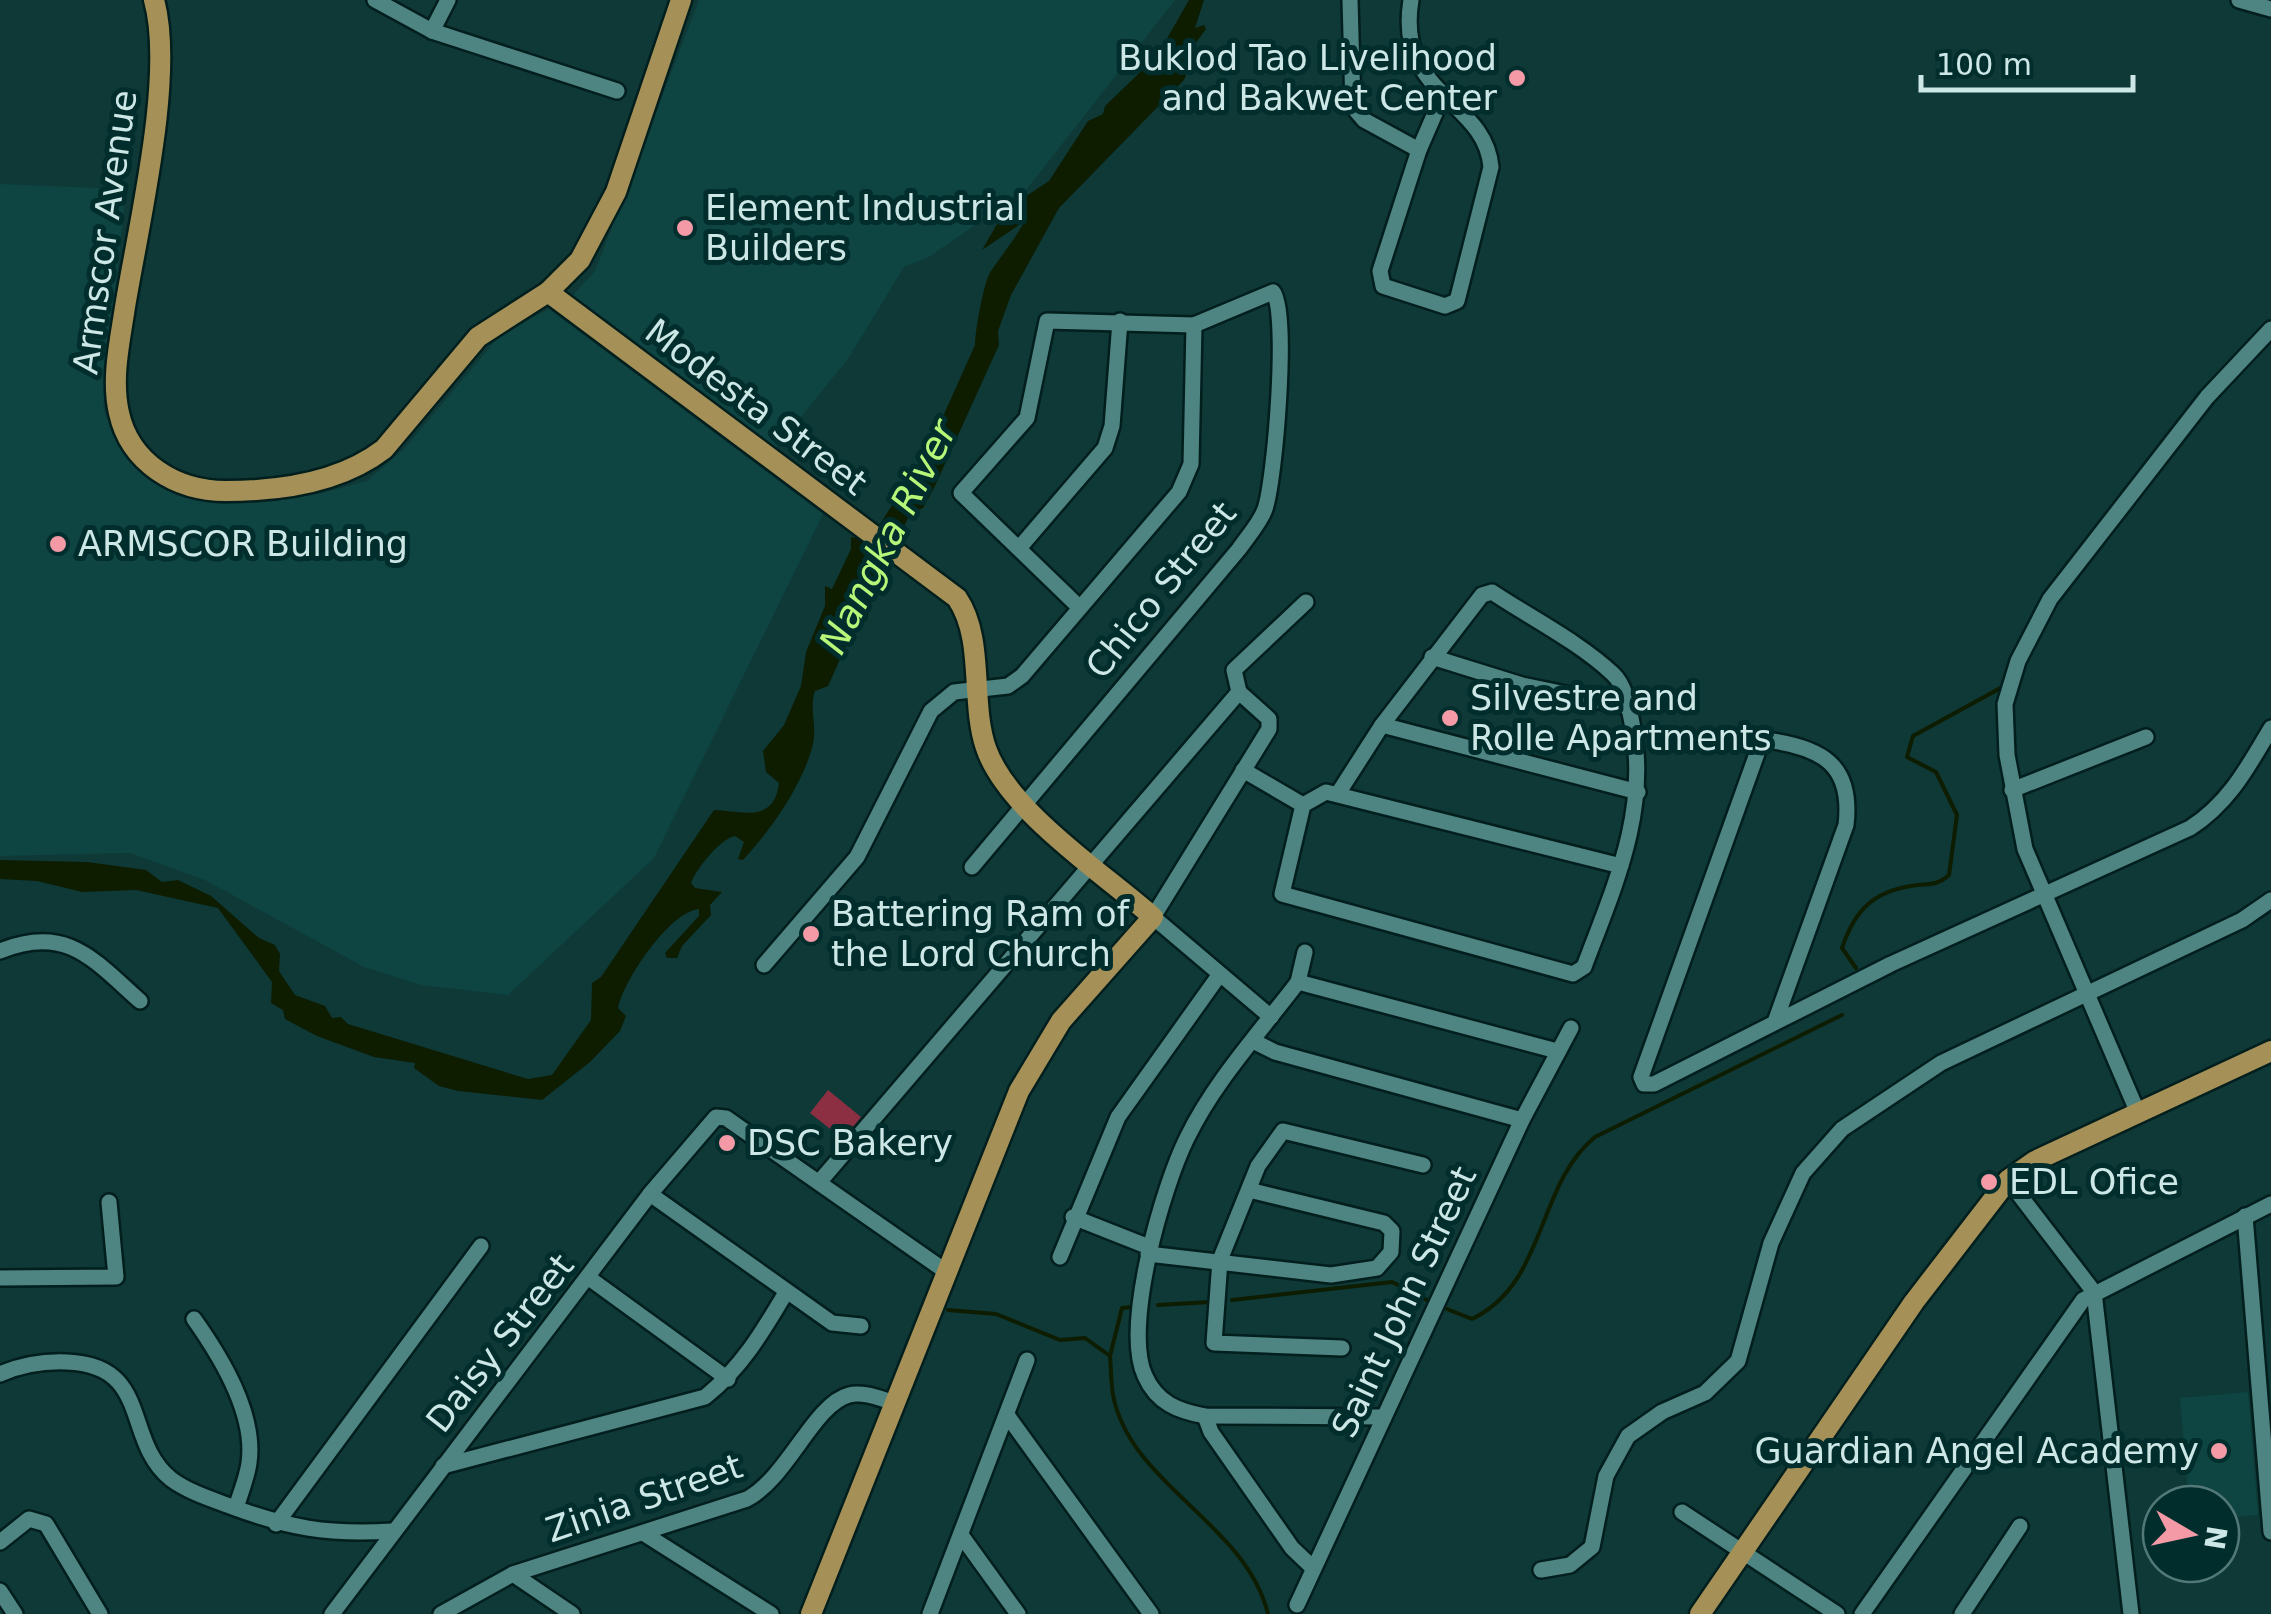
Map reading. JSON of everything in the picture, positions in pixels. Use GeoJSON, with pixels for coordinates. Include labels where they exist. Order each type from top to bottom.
{"type":"FeatureCollection","features":[{"type":"Feature","properties":{"kind":"main road","name":"Armscor Avenue"},"geometry":{"type":"LineString","coordinates":[[154,0],[161,32],[160,67],[116,393],[124,430],[155,470],[186,485],[218,491],[300,484],[344,473],[384,449],[478,338],[548,292],[580,260],[601,225],[680,0]]}},
{"type":"Feature","properties":{"kind":"main road","name":"Modesta Street"},"geometry":{"type":"LineString","coordinates":[[548,292],[926,574],[964,609],[985,746],[1000,778],[1021,804],[1153,917]]}},
{"type":"Feature","properties":{"kind":"main road"},"geometry":{"type":"LineString","coordinates":[[810,1614],[948,1273],[999,1134],[1043,1046],[1153,917]]}},
{"type":"Feature","properties":{"kind":"main road"},"geometry":{"type":"LineString","coordinates":[[1700,1614],[1914,1302],[2008,1180],[2035,1161],[2271,1051]]}},
{"type":"Feature","properties":{"kind":"street"},"geometry":{"type":"LineString","coordinates":[[375,0],[432,31],[616,92]]}},
{"type":"Feature","properties":{"kind":"street"},"geometry":{"type":"LineString","coordinates":[[432,31],[448,0]]}},
{"type":"Feature","properties":{"kind":"street"},"geometry":{"type":"LineString","coordinates":[[1350,0],[1353,107],[1364,120],[1419,150]]}},
{"type":"Feature","properties":{"kind":"street"},"geometry":{"type":"LineString","coordinates":[[1410,0],[1411,45],[1442,97],[1482,132],[1491,167],[1453,305],[1427,304],[1383,286],[1380,279],[1419,150],[1442,97]]}},
{"type":"Feature","properties":{"kind":"street"},"geometry":{"type":"LineString","coordinates":[[2239,0],[2271,9]]}},
{"type":"Feature","properties":{"kind":"street","name":"Chico Street"},"geometry":{"type":"LineString","coordinates":[[1021,804],[1240,548],[1264,512],[1278,413],[1278,298],[1272,292],[1265,294],[1194,325]]}},
{"type":"Feature","properties":{"kind":"street"},"geometry":{"type":"LineString","coordinates":[[764,965],[857,856],[930,711],[954,692],[1008,686],[1022,676],[1178,492],[1191,464],[1194,325],[1047,321],[1028,418],[963,487],[964,500],[1020,547],[1079,607]]}},
{"type":"Feature","properties":{"kind":"street"},"geometry":{"type":"LineString","coordinates":[[1020,547],[1105,448],[1112,426],[1120,321]]}},
{"type":"Feature","properties":{"kind":"street"},"geometry":{"type":"LineString","coordinates":[[2138,1113],[2090,991],[2025,849],[2012,790],[2005,704],[2018,662],[2050,600],[2207,397],[2271,329]]}},
{"type":"Feature","properties":{"kind":"street"},"geometry":{"type":"LineString","coordinates":[[1340,792],[1432,658],[1482,595],[1492,592],[1612,673],[1629,706],[1639,756],[1638,792],[1621,866],[1584,967],[1572,974],[1284,898],[1282,888],[1303,804],[1326,792],[1340,792],[1621,866]]}},
{"type":"Feature","properties":{"kind":"street"},"geometry":{"type":"LineString","coordinates":[[1271,1017],[1153,917],[1270,723],[1238,692],[1234,670],[1306,602]]}},
{"type":"Feature","properties":{"kind":"street"},"geometry":{"type":"LineString","coordinates":[[1432,658],[1522,685],[1629,706]]}},
{"type":"Feature","properties":{"kind":"street"},"geometry":{"type":"LineString","coordinates":[[948,1273],[821,1180],[1238,692]]}},
{"type":"Feature","properties":{"kind":"street"},"geometry":{"type":"LineString","coordinates":[[1382,726],[1638,792]]}},
{"type":"Feature","properties":{"kind":"street"},"geometry":{"type":"LineString","coordinates":[[1776,1022],[1846,825],[1849,801],[1848,786],[1828,760],[1766,740],[1759,748],[1640,1078],[1644,1084],[1654,1084],[2045,892],[2190,828],[2212,813],[2236,787],[2271,728]]}},
{"type":"Feature","properties":{"kind":"street"},"geometry":{"type":"LineString","coordinates":[[2012,790],[2146,738]]}},
{"type":"Feature","properties":{"kind":"street"},"geometry":{"type":"LineString","coordinates":[[1243,770],[1303,804]]}},
{"type":"Feature","properties":{"kind":"street"},"geometry":{"type":"LineString","coordinates":[[972,868],[1021,804]]}},
{"type":"Feature","properties":{"kind":"street"},"geometry":{"type":"LineString","coordinates":[[1541,1570],[1570,1565],[1592,1547],[1606,1476],[1628,1436],[1662,1412],[1705,1394],[1738,1360],[1771,1243],[1803,1173],[1842,1128],[1941,1063],[2242,920],[2271,900]]}},
{"type":"Feature","properties":{"kind":"street"},"geometry":{"type":"LineString","coordinates":[[0,950],[30,940],[65,944],[81,950],[140,1001]]}},
{"type":"Feature","properties":{"kind":"street"},"geometry":{"type":"LineString","coordinates":[[1305,952],[1298,982],[1186,1139],[1148,1250],[1139,1351],[1144,1376],[1165,1404],[1205,1416],[1384,1417]]}},
{"type":"Feature","properties":{"kind":"street"},"geometry":{"type":"LineString","coordinates":[[1060,1257],[1073,1217],[1118,1117],[1220,974]]}},
{"type":"Feature","properties":{"kind":"street"},"geometry":{"type":"LineString","coordinates":[[1298,982],[1556,1051]]}},
{"type":"Feature","properties":{"kind":"street","name":"Saint John Street"},"geometry":{"type":"LineString","coordinates":[[1297,1605],[1522,1120],[1571,1028]]}},
{"type":"Feature","properties":{"kind":"street"},"geometry":{"type":"LineString","coordinates":[[1253,1041],[1276,1052],[1522,1120]]}},
{"type":"Feature","properties":{"kind":"street","name":"Daisy Street"},"geometry":{"type":"LineString","coordinates":[[332,1614],[650,1194],[716,1117],[722,1116],[821,1180]]}},
{"type":"Feature","properties":{"kind":"street"},"geometry":{"type":"LineString","coordinates":[[1342,1348],[1214,1343],[1220,1260],[1258,1166],[1283,1132],[1423,1166]]}},
{"type":"Feature","properties":{"kind":"street"},"geometry":{"type":"LineString","coordinates":[[2008,1180],[2094,1292],[2131,1614]]}},
{"type":"Feature","properties":{"kind":"street"},"geometry":{"type":"LineString","coordinates":[[1073,1217],[1148,1250],[1331,1275],[1377,1268],[1386,1261],[1394,1241],[1384,1223],[1249,1190]]}},
{"type":"Feature","properties":{"kind":"street"},"geometry":{"type":"LineString","coordinates":[[650,1194],[785,1294],[832,1323],[861,1326]]}},
{"type":"Feature","properties":{"kind":"street"},"geometry":{"type":"LineString","coordinates":[[0,1278],[116,1277],[109,1202]]}},
{"type":"Feature","properties":{"kind":"street"},"geometry":{"type":"LineString","coordinates":[[1862,1614],[2083,1300],[2271,1204]]}},
{"type":"Feature","properties":{"kind":"street"},"geometry":{"type":"LineString","coordinates":[[2245,1216],[2271,1532]]}},
{"type":"Feature","properties":{"kind":"street"},"geometry":{"type":"LineString","coordinates":[[276,1524],[482,1246]]}},
{"type":"Feature","properties":{"kind":"street"},"geometry":{"type":"LineString","coordinates":[[589,1278],[728,1379]]}},
{"type":"Feature","properties":{"kind":"street"},"geometry":{"type":"LineString","coordinates":[[443,1466],[705,1397],[728,1379],[785,1294]]}},
{"type":"Feature","properties":{"kind":"street"},"geometry":{"type":"LineString","coordinates":[[194,1320],[215,1349],[245,1426],[249,1466],[236,1508]]}},
{"type":"Feature","properties":{"kind":"street"},"geometry":{"type":"LineString","coordinates":[[930,1614],[1028,1360]]}},
{"type":"Feature","properties":{"kind":"street"},"geometry":{"type":"LineString","coordinates":[[0,1374],[16,1367],[60,1362],[88,1364],[112,1373],[131,1400],[159,1466],[186,1488],[276,1524],[331,1533],[392,1531]]}},
{"type":"Feature","properties":{"kind":"street","name":"Zinia Street"},"geometry":{"type":"LineString","coordinates":[[440,1614],[512,1574],[764,1490],[835,1402],[862,1394],[894,1403]]}},
{"type":"Feature","properties":{"kind":"street"},"geometry":{"type":"LineString","coordinates":[[1007,1415],[1150,1614]]}},
{"type":"Feature","properties":{"kind":"street"},"geometry":{"type":"LineString","coordinates":[[1205,1416],[1211,1432],[1292,1548],[1312,1567]]}},
{"type":"Feature","properties":{"kind":"street"},"geometry":{"type":"LineString","coordinates":[[1682,1512],[1837,1614]]}},
{"type":"Feature","properties":{"kind":"street"},"geometry":{"type":"LineString","coordinates":[[0,1542],[29,1519],[46,1524],[100,1614]]}},
{"type":"Feature","properties":{"kind":"street"},"geometry":{"type":"LineString","coordinates":[[1962,1614],[2020,1526]]}},
{"type":"Feature","properties":{"kind":"street"},"geometry":{"type":"LineString","coordinates":[[644,1533],[771,1614]]}},
{"type":"Feature","properties":{"kind":"street"},"geometry":{"type":"LineString","coordinates":[[961,1534],[1018,1614]]}},
{"type":"Feature","properties":{"kind":"street"},"geometry":{"type":"LineString","coordinates":[[512,1574],[572,1614]]}},
{"type":"Feature","properties":{"kind":"street"},"geometry":{"type":"LineString","coordinates":[[0,1590],[15,1614]]}},
{"type":"Feature","properties":{"kind":"shaded area"},"geometry":{"type":"Polygon","coordinates":[[[699,0],[1175,0],[1027,189],[929,257],[904,267],[848,359],[774,450],[571,297],[595,271],[699,0]]]}},
{"type":"Feature","properties":{"kind":"shaded area"},"geometry":{"type":"Polygon","coordinates":[[[0,184],[126,189],[103,408],[116,437],[142,470],[191,495],[222,504],[319,494],[367,481],[405,448],[501,334],[549,309],[823,514],[654,858],[508,995],[421,985],[364,967],[205,880],[130,853],[0,856],[0,184]]]}},
{"type":"Feature","properties":{"kind":"shaded area"},"geometry":{"type":"Polygon","coordinates":[[[828,1090],[861,1117],[843,1139],[810,1113],[828,1090]]]}},
{"type":"Feature","properties":{"kind":"shaded area","name":"Guardian Angel Academy"},"geometry":{"type":"Polygon","coordinates":[[[2248,1392],[2258,1515],[2241,1516],[2241,1484],[2187,1484],[2180,1398],[2248,1392]]]}},
{"type":"Feature","properties":{"kind":"water","name":"Nangka River"},"geometry":{"type":"Polygon","coordinates":[[[1189,0],[1204,0],[1195,28],[1204,25],[1206,29],[1192,48],[1193,58],[1184,80],[1059,208],[1011,295],[998,331],[999,345],[934,488],[923,508],[910,514],[875,586],[867,620],[854,628],[828,686],[815,691],[813,744],[794,791],[743,860],[738,859],[744,842],[735,836],[723,842],[703,863],[691,883],[695,888],[722,892],[710,905],[711,915],[682,946],[677,958],[667,958],[665,953],[699,916],[699,909],[687,913],[662,934],[638,965],[622,996],[618,1008],[626,1016],[620,1031],[590,1062],[542,1100],[439,1086],[414,1068],[415,1063],[374,1057],[317,1036],[285,1019],[283,1010],[271,1003],[272,982],[218,908],[136,890],[82,892],[37,881],[0,879],[0,860],[87,862],[146,870],[162,882],[178,880],[211,896],[259,938],[275,945],[280,954],[279,971],[295,995],[325,1006],[332,1018],[341,1017],[348,1024],[528,1079],[552,1075],[591,1020],[592,983],[601,977],[714,810],[764,810],[776,796],[779,783],[766,772],[763,751],[784,725],[801,686],[806,652],[825,606],[825,586],[832,589],[851,549],[851,537],[864,539],[876,530],[928,450],[975,345],[988,276],[1025,221],[982,250],[1005,210],[1049,181],[1088,121],[1103,114],[1105,106],[1157,56],[1189,0]]]}},
{"type":"Feature","properties":{"kind":"waterway"},"geometry":{"type":"LineString","coordinates":[[1856,968],[1842,948],[1852,924],[1866,906],[1885,893],[1935,883],[1949,875],[1957,815],[1936,772],[1907,757],[1913,736],[2006,685]]}},
{"type":"Feature","properties":{"kind":"waterway"},"geometry":{"type":"LineString","coordinates":[[1447,1309],[1472,1319],[1496,1303],[1515,1282],[1561,1181],[1595,1137],[1842,1015]]}},
{"type":"Feature","properties":{"kind":"waterway"},"geometry":{"type":"LineString","coordinates":[[1232,1300],[1392,1282],[1427,1300]]}},
{"type":"Feature","properties":{"kind":"waterway"},"geometry":{"type":"LineString","coordinates":[[1158,1305],[1210,1302]]}},
{"type":"Feature","properties":{"kind":"waterway"},"geometry":{"type":"LineString","coordinates":[[948,1310],[996,1314],[1060,1340],[1085,1338],[1110,1356],[1122,1308],[1132,1307]]}},
{"type":"Feature","properties":{"kind":"waterway"},"geometry":{"type":"LineString","coordinates":[[1110,1356],[1113,1395],[1124,1427],[1164,1480],[1237,1554],[1256,1582],[1268,1614]]}},
{"type":"Feature","properties":{"kind":"place","name":"Buklod Tao Livelihood and Bakwet Center"},"geometry":{"type":"Point","coordinates":[1517,78]}},
{"type":"Feature","properties":{"kind":"place","name":"Element Industrial Builders"},"geometry":{"type":"Point","coordinates":[685,228]}},
{"type":"Feature","properties":{"kind":"place","name":"ARMSCOR Building"},"geometry":{"type":"Point","coordinates":[58,544]}},
{"type":"Feature","properties":{"kind":"place","name":"Silvestre and Rolle Apartments"},"geometry":{"type":"Point","coordinates":[1450,718]}},
{"type":"Feature","properties":{"kind":"place","name":"Battering Ram of the Lord Church"},"geometry":{"type":"Point","coordinates":[811,934]}},
{"type":"Feature","properties":{"kind":"place","name":"DSC Bakery"},"geometry":{"type":"Point","coordinates":[727,1143]}},
{"type":"Feature","properties":{"kind":"place","name":"EDL Ofice"},"geometry":{"type":"Point","coordinates":[1989,1182]}},
{"type":"Feature","properties":{"kind":"place","name":"Guardian Angel Academy"},"geometry":{"type":"Point","coordinates":[2219,1451]}}]}
